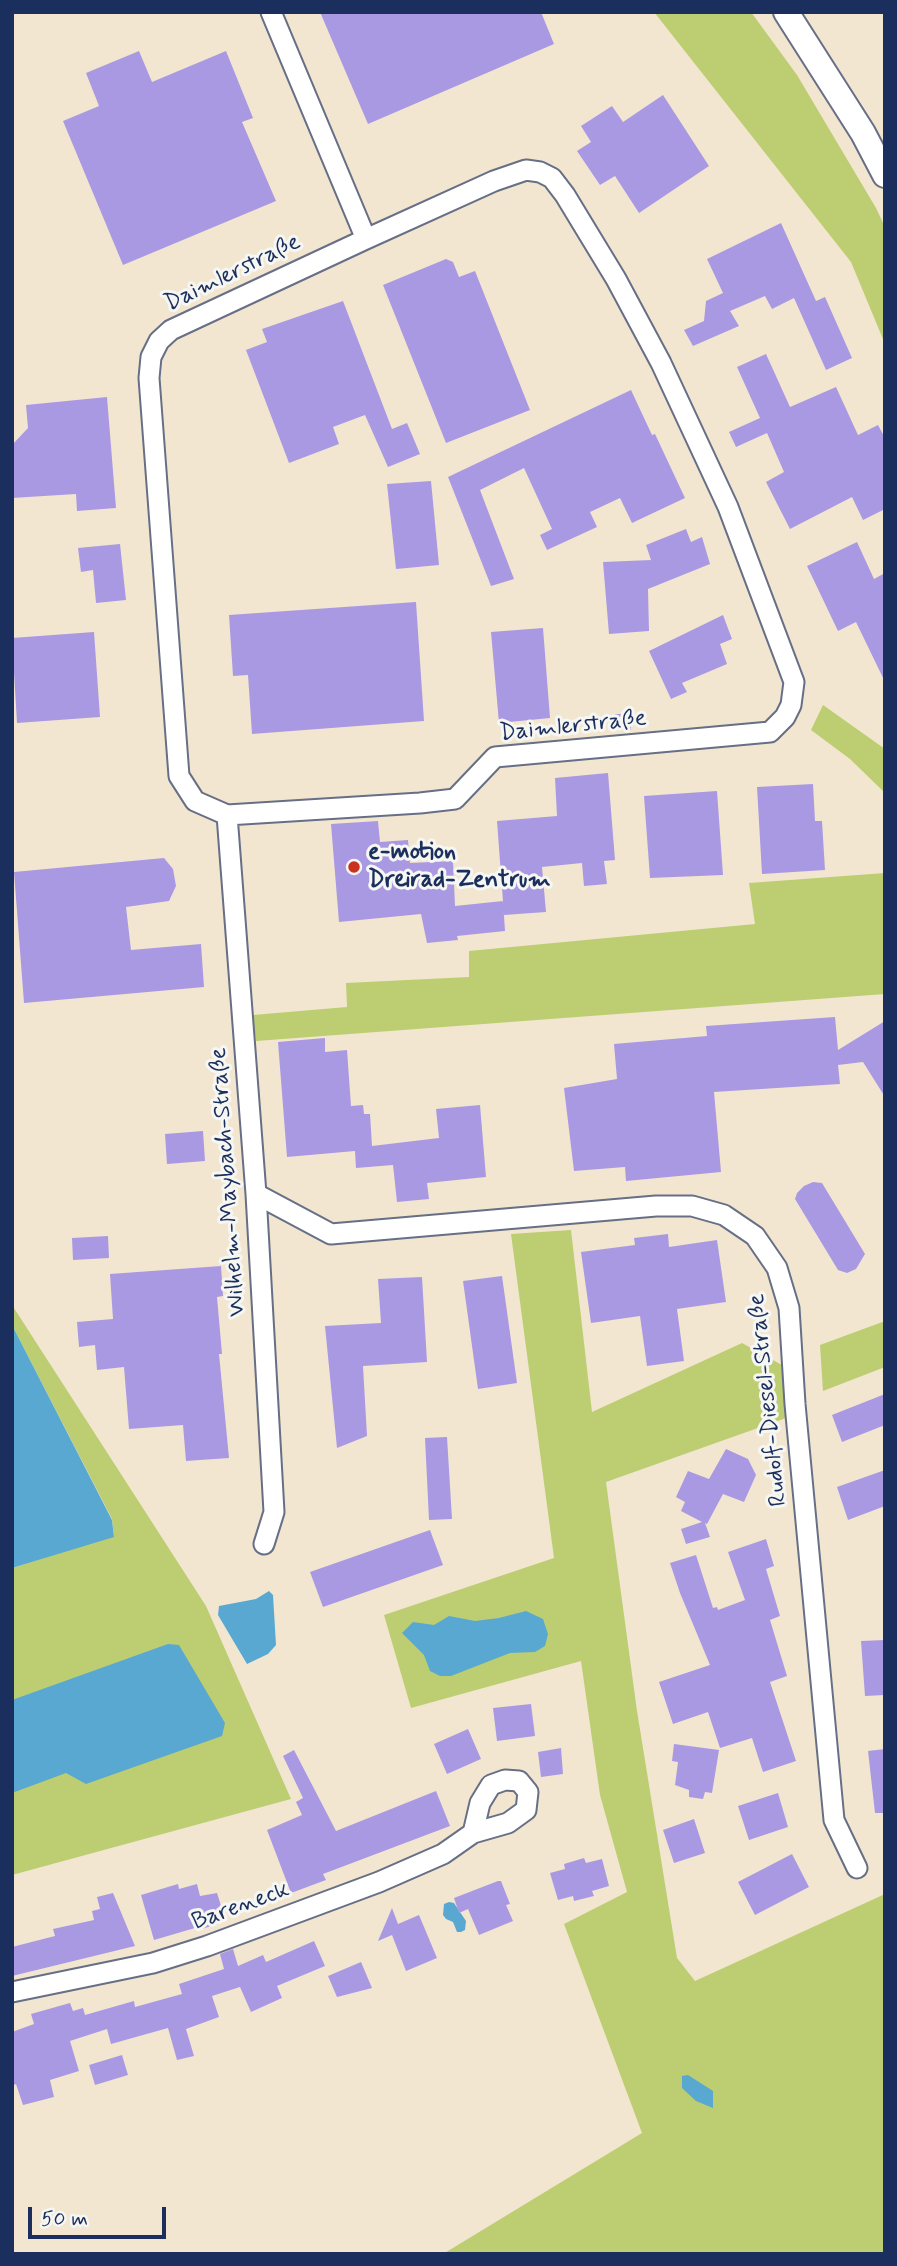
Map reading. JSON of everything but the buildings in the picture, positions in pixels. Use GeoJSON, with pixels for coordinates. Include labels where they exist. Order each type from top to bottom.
{"type":"FeatureCollection","features":[{"type":"Feature","properties":{"kind":"main road"},"geometry":{"type":"LineString","coordinates":[[786,12],[863,133],[885,175]]}},
{"type":"Feature","properties":{"kind":"street"},"geometry":{"type":"LineString","coordinates":[[271,12],[366,239]]}},
{"type":"Feature","properties":{"kind":"street","name":"Daimlerstraße"},"geometry":{"type":"LineString","coordinates":[[526,170],[540,172],[552,178],[565,194],[616,279],[661,363],[728,507],[794,682],[791,705],[785,717],[770,732],[495,757],[455,799],[227,815],[195,801],[179,776],[149,378],[151,357],[159,341],[171,330],[494,181],[526,170]]}},
{"type":"Feature","properties":{"kind":"street","name":"Wilhelm-Maybach-Straße"},"geometry":{"type":"LineString","coordinates":[[227,815],[256,1194],[274,1512],[264,1544]]}},
{"type":"Feature","properties":{"kind":"street","name":"Rudolf-Diesel-Straße"},"geometry":{"type":"LineString","coordinates":[[256,1194],[331,1234],[656,1206],[692,1206],[724,1215],[755,1236],[777,1268],[789,1308],[795,1404],[834,1820],[857,1868]]}},
{"type":"Feature","properties":{"kind":"street","name":"Bareneck"},"geometry":{"type":"LineString","coordinates":[[12,1992],[153,1963],[207,1946],[379,1882],[443,1854],[473,1833]]}},
{"type":"Feature","properties":{"kind":"green space"},"geometry":{"type":"Polygon","coordinates":[[[654,12],[751,12],[797,75],[885,227],[885,344],[851,262],[654,12]]]}},
{"type":"Feature","properties":{"kind":"green space"},"geometry":{"type":"Polygon","coordinates":[[[823,705],[885,749],[885,793],[850,759],[811,730],[823,705]]]}},
{"type":"Feature","properties":{"kind":"green space"},"geometry":{"type":"Polygon","coordinates":[[[885,873],[885,994],[256,1041],[253,1015],[347,1007],[346,983],[469,977],[469,951],[755,924],[749,883],[885,873]]]}},
{"type":"Feature","properties":{"kind":"green space"},"geometry":{"type":"Polygon","coordinates":[[[571,1230],[592,1412],[742,1343],[782,1365],[786,1418],[606,1482],[637,1711],[677,1958],[695,1981],[885,1894],[885,2254],[443,2254],[642,2133],[564,1924],[627,1892],[600,1795],[581,1661],[411,1708],[384,1615],[554,1558],[511,1234],[571,1230]]]}},
{"type":"Feature","properties":{"kind":"green space"},"geometry":{"type":"Polygon","coordinates":[[[12,1305],[206,1606],[291,1799],[12,1875],[12,1568],[114,1536],[112,1519],[12,1325],[12,1305]]]}},
{"type":"Feature","properties":{"kind":"green space"},"geometry":{"type":"Polygon","coordinates":[[[885,1321],[885,1367],[823,1391],[820,1345],[885,1321]]]}},
{"type":"Feature","properties":{"kind":"water"},"geometry":{"type":"Polygon","coordinates":[[[12,1325],[112,1520],[114,1537],[12,1568],[12,1325]]]}},
{"type":"Feature","properties":{"kind":"water"},"geometry":{"type":"Polygon","coordinates":[[[269,1591],[273,1595],[276,1645],[268,1654],[247,1664],[218,1615],[219,1606],[256,1599],[269,1591]]]}},
{"type":"Feature","properties":{"kind":"water"},"geometry":{"type":"Polygon","coordinates":[[[526,1611],[543,1619],[548,1634],[545,1646],[535,1652],[510,1653],[451,1676],[440,1676],[430,1671],[424,1655],[402,1633],[413,1622],[434,1625],[449,1616],[475,1621],[526,1611]]]}},
{"type":"Feature","properties":{"kind":"water"},"geometry":{"type":"Polygon","coordinates":[[[168,1644],[179,1645],[225,1723],[222,1736],[86,1784],[66,1773],[12,1793],[12,1700],[168,1644]]]}},
{"type":"Feature","properties":{"kind":"water"},"geometry":{"type":"Polygon","coordinates":[[[454,1903],[466,1921],[465,1930],[461,1932],[457,1932],[453,1922],[443,1915],[444,1904],[454,1903]]]}},
{"type":"Feature","properties":{"kind":"water"},"geometry":{"type":"Polygon","coordinates":[[[688,2075],[713,2091],[713,2108],[696,2101],[682,2088],[682,2076],[688,2075]]]}},
{"type":"Feature","properties":{"kind":"place","name":"e-motion Dreirad-Zentrum"},"geometry":{"type":"Point","coordinates":[354,867]}}]}
